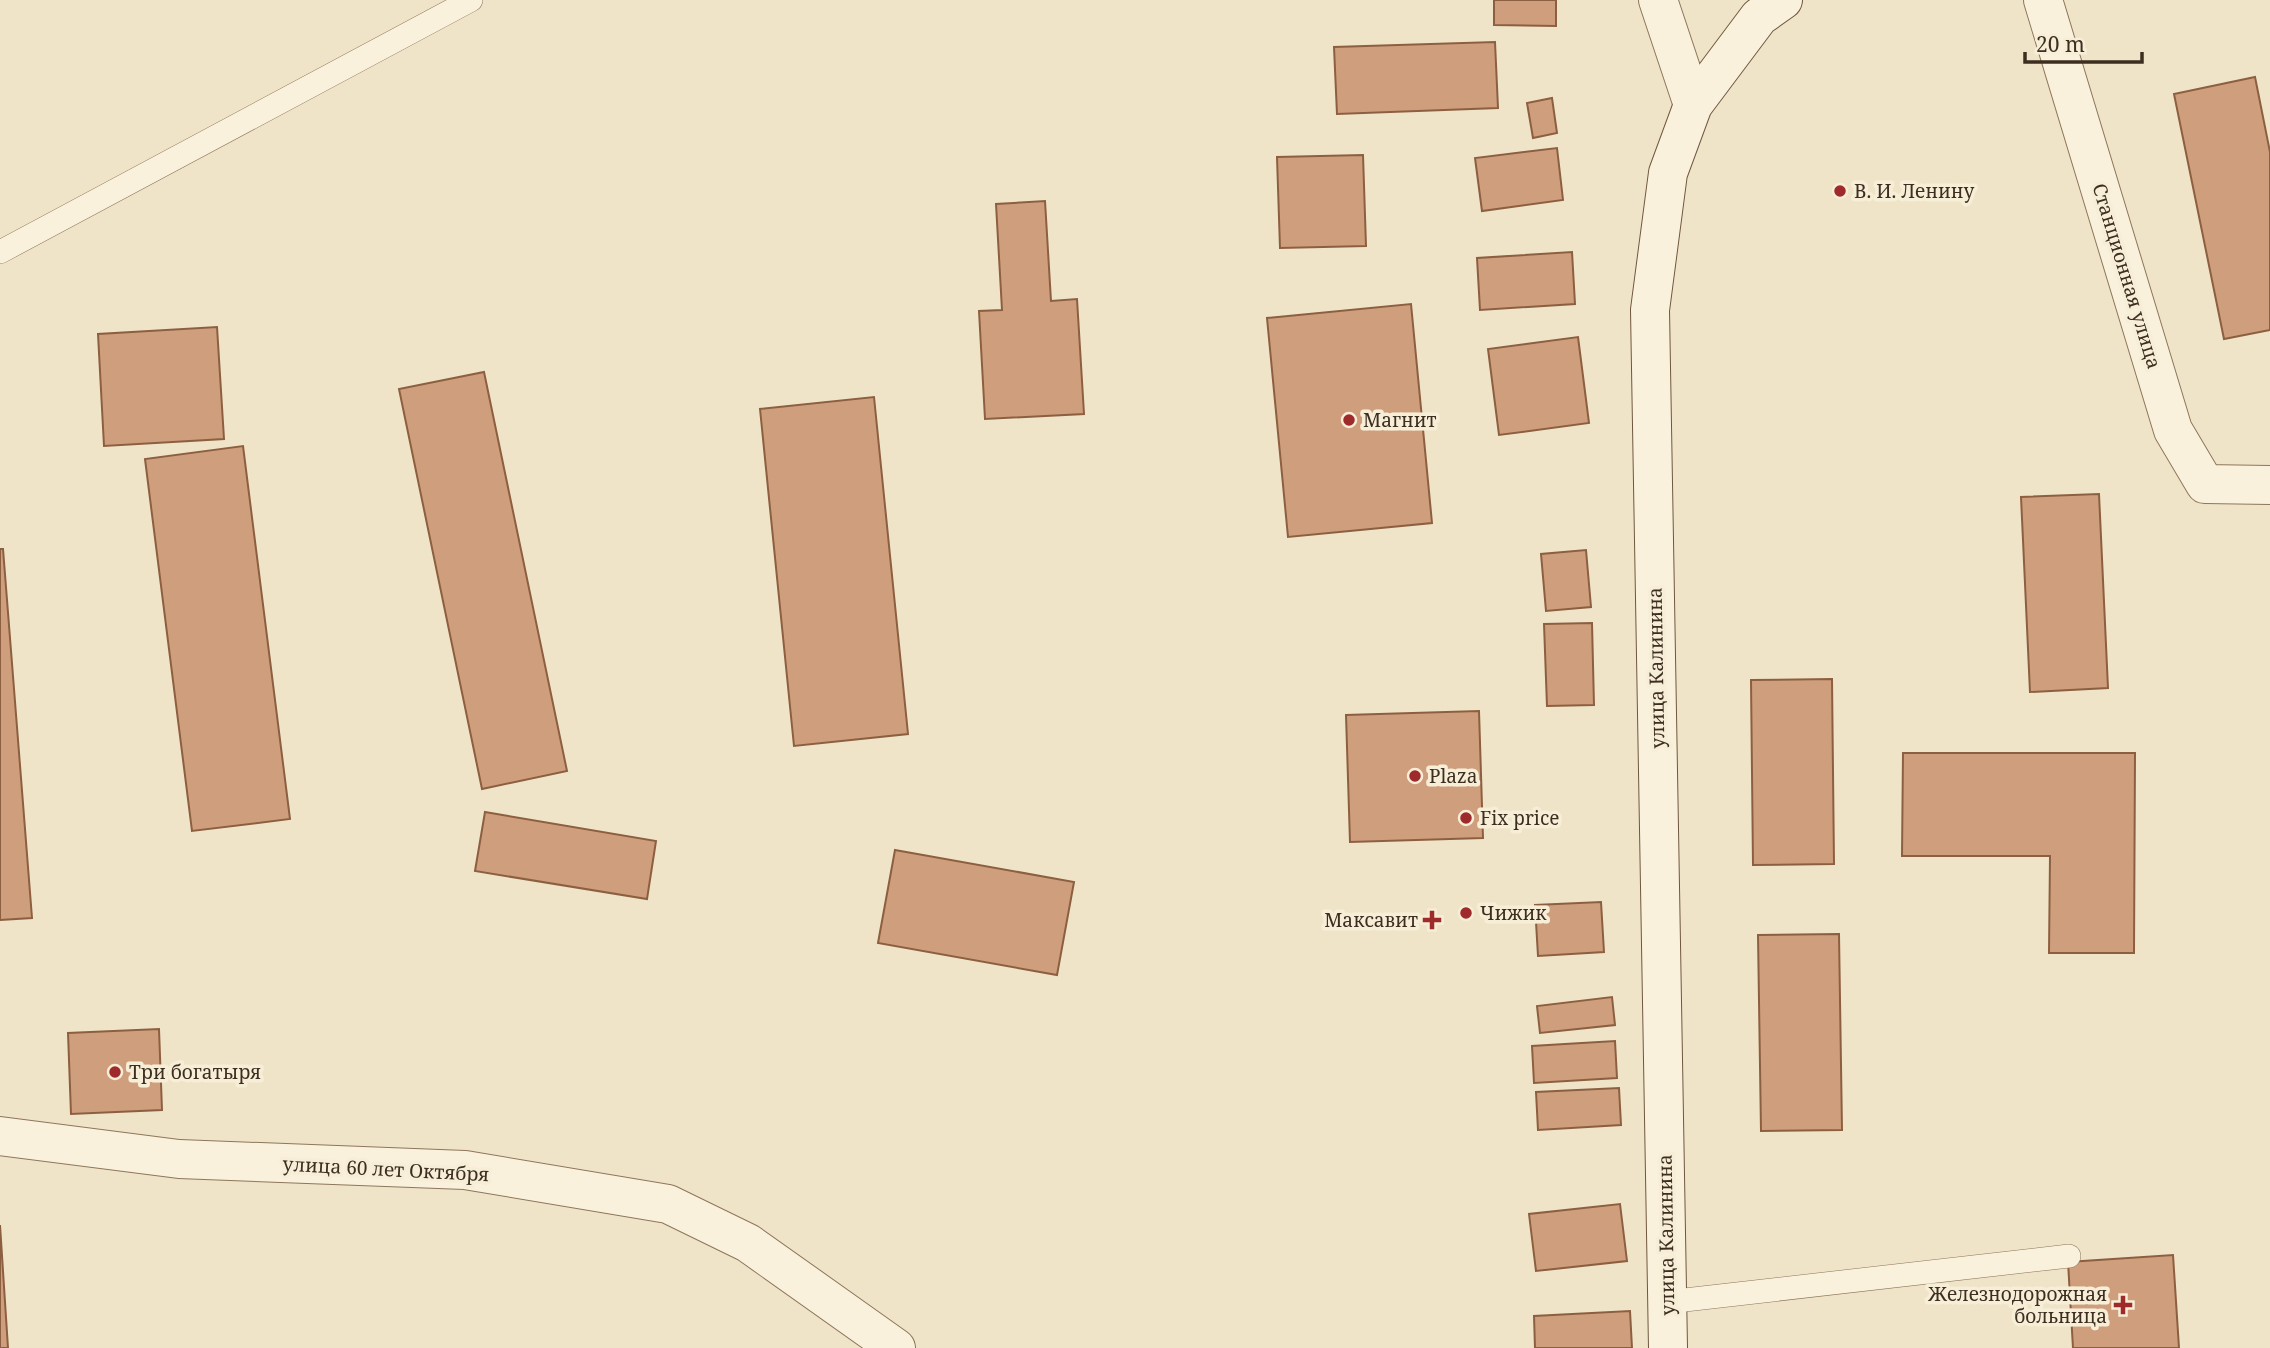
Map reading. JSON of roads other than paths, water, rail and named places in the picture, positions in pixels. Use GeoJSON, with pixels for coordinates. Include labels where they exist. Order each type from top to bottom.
{"type":"FeatureCollection","features":[{"type":"Feature","properties":{"kind":"street"},"geometry":{"type":"LineString","coordinates":[[1658,0],[1693,105]]}},
{"type":"Feature","properties":{"kind":"street","name":"улица Калинина"},"geometry":{"type":"LineString","coordinates":[[1668,1348],[1650,310],[1668,173],[1693,105],[1759,17],[1783,0]]}},
{"type":"Feature","properties":{"kind":"street","name":"Станционная улица"},"geometry":{"type":"LineString","coordinates":[[2043,0],[2173,430],[2205,484],[2270,485]]}},
{"type":"Feature","properties":{"kind":"street","name":"улица 60 лет Октября"},"geometry":{"type":"LineString","coordinates":[[0,1136],[179,1159],[465,1170],[668,1204],[748,1243],[896,1348]]}},
{"type":"Feature","properties":{"kind":"lane"},"geometry":{"type":"LineString","coordinates":[[0,252],[471,0]]}},
{"type":"Feature","properties":{"kind":"lane"},"geometry":{"type":"LineString","coordinates":[[1667,1301],[2069,1256]]}},
{"type":"Feature","properties":{"kind":"place","name":"В. И. Ленину"},"geometry":{"type":"Point","coordinates":[1840,191]}},
{"type":"Feature","properties":{"kind":"place","name":"Магнит"},"geometry":{"type":"Point","coordinates":[1349,420]}},
{"type":"Feature","properties":{"kind":"place","name":"Plaza"},"geometry":{"type":"Point","coordinates":[1415,776]}},
{"type":"Feature","properties":{"kind":"place","name":"Fix price"},"geometry":{"type":"Point","coordinates":[1466,818]}},
{"type":"Feature","properties":{"kind":"place","name":"Чижик"},"geometry":{"type":"Point","coordinates":[1466,913]}},
{"type":"Feature","properties":{"kind":"place","name":"Максавит"},"geometry":{"type":"Point","coordinates":[1432,920]}},
{"type":"Feature","properties":{"kind":"place","name":"Три богатыря"},"geometry":{"type":"Point","coordinates":[115,1072]}},
{"type":"Feature","properties":{"kind":"place","name":"Железнодорожная больница"},"geometry":{"type":"Point","coordinates":[2123,1305]}}]}
